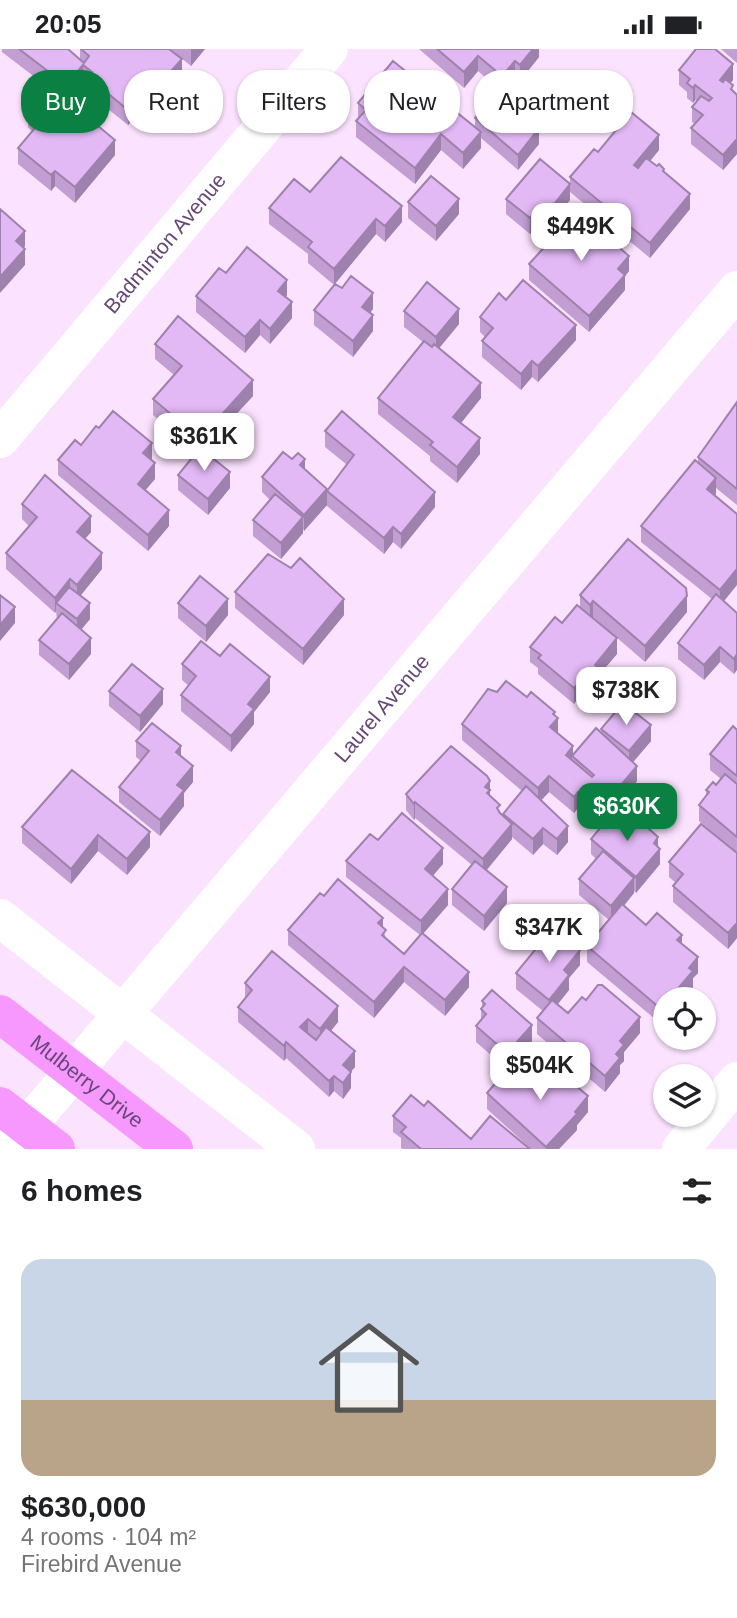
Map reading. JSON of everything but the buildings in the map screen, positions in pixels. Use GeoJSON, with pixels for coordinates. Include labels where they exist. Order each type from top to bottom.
{"type":"FeatureCollection","features":[{"type":"Feature","properties":{"kind":"main road","name":"Mulberry Drive"},"geometry":{"type":"LineString","coordinates":[[0,1014],[174,1149]]}},
{"type":"Feature","properties":{"kind":"street","name":"Badminton Avenue"},"geometry":{"type":"LineString","coordinates":[[0,439],[329,49]]}},
{"type":"Feature","properties":{"kind":"street","name":"Laurel Avenue"},"geometry":{"type":"LineString","coordinates":[[23,1133],[737,289]]}},
{"type":"Feature","properties":{"kind":"street"},"geometry":{"type":"LineString","coordinates":[[0,918],[296,1149]]}},
{"type":"Feature","properties":{"kind":"street"},"geometry":{"type":"LineString","coordinates":[[681,1149],[737,1081]]}}]}
